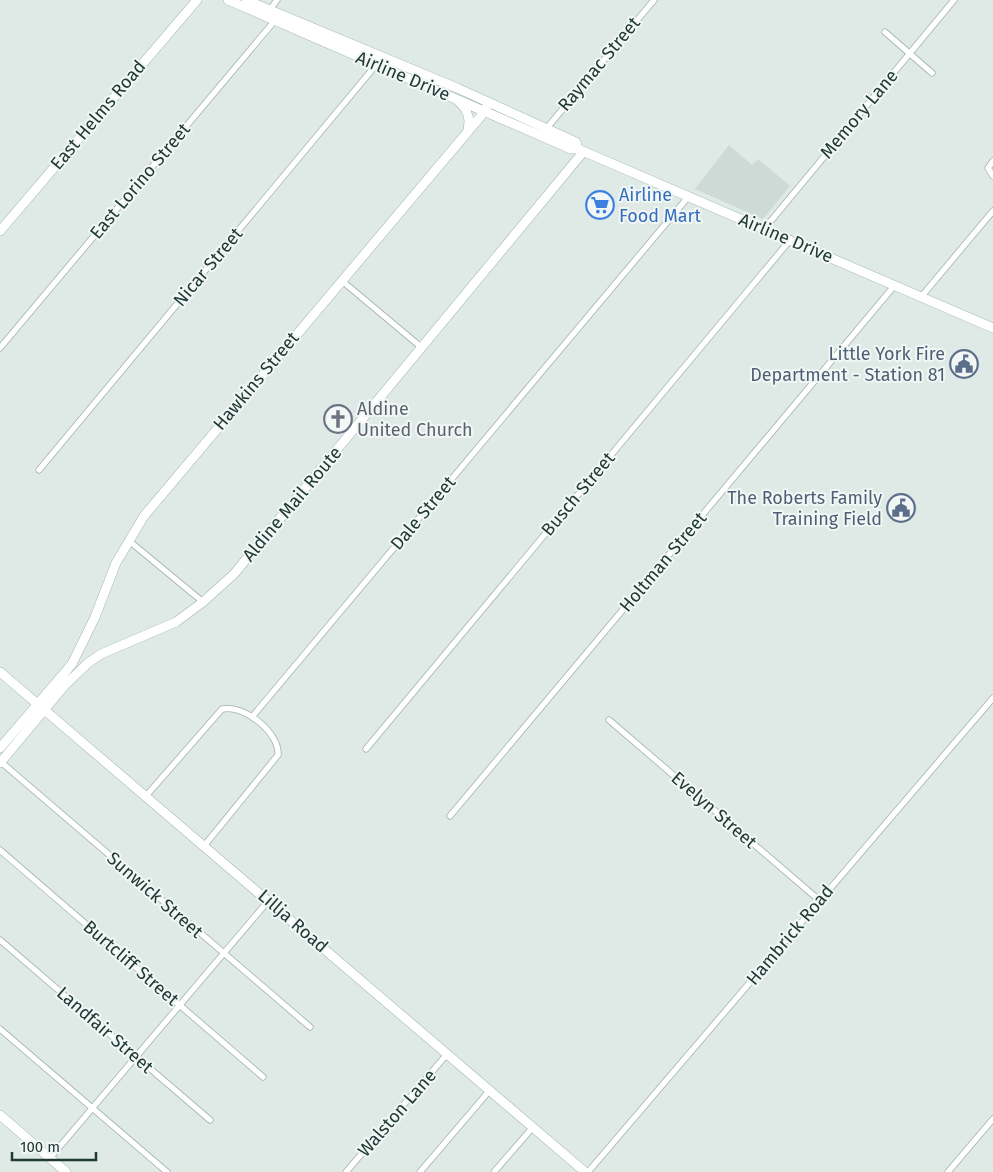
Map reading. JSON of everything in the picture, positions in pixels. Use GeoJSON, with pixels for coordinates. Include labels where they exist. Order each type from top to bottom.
{"type":"FeatureCollection","features":[{"type":"Feature","properties":{"kind":"main road","name":"East Helms Road"},"geometry":{"type":"LineString","coordinates":[[0,231],[197,0]]}},
{"type":"Feature","properties":{"kind":"main road","name":"Airline Drive"},"geometry":{"type":"LineString","coordinates":[[228,0],[266,13],[376,65],[454,97],[487,107],[571,149],[581,150],[791,239],[993,328]]}},
{"type":"Feature","properties":{"kind":"main road","name":"Airline Drive"},"geometry":{"type":"LineString","coordinates":[[246,0],[266,13]]}},
{"type":"Feature","properties":{"kind":"main road","name":"Airline Drive"},"geometry":{"type":"LineString","coordinates":[[277,18],[487,107],[576,142],[581,150]]}},
{"type":"Feature","properties":{"kind":"main road"},"geometry":{"type":"LineString","coordinates":[[454,97],[466,108],[469,115],[468,129]]}},
{"type":"Feature","properties":{"kind":"main road","name":"Hawkins Street"},"geometry":{"type":"LineString","coordinates":[[38,704],[62,676],[82,647],[116,564],[128,540],[160,495],[487,107]]}},
{"type":"Feature","properties":{"kind":"main road","name":"Aldine Mail Route"},"geometry":{"type":"LineString","coordinates":[[0,763],[65,685],[88,663],[101,654],[162,630],[203,602],[234,574],[581,150]]}},
{"type":"Feature","properties":{"kind":"main road","name":"Lillja Road"},"geometry":{"type":"LineString","coordinates":[[0,672],[587,1172]]}},
{"type":"Feature","properties":{"kind":"main road"},"geometry":{"type":"LineString","coordinates":[[0,748],[38,704]]}},
{"type":"Feature","properties":{"kind":"main road"},"geometry":{"type":"LineString","coordinates":[[0,1115],[66,1172]]}},
{"type":"Feature","properties":{"kind":"street"},"geometry":{"type":"LineString","coordinates":[[266,13],[277,0]]}},
{"type":"Feature","properties":{"kind":"street","name":"Raymac Street"},"geometry":{"type":"LineString","coordinates":[[546,129],[654,0]]}},
{"type":"Feature","properties":{"kind":"street","name":"Memory Lane"},"geometry":{"type":"LineString","coordinates":[[765,228],[954,0]]}},
{"type":"Feature","properties":{"kind":"street","name":"East Lorino Street"},"geometry":{"type":"LineString","coordinates":[[0,348],[277,18]]}},
{"type":"Feature","properties":{"kind":"street"},"geometry":{"type":"LineString","coordinates":[[886,32],[932,73]]}},
{"type":"Feature","properties":{"kind":"street","name":"Nicar Street"},"geometry":{"type":"LineString","coordinates":[[39,470],[376,65]]}},
{"type":"Feature","properties":{"kind":"street"},"geometry":{"type":"LineString","coordinates":[[993,160],[988,168],[993,176]]}},
{"type":"Feature","properties":{"kind":"street","name":"Dale Street"},"geometry":{"type":"LineString","coordinates":[[252,717],[689,196]]}},
{"type":"Feature","properties":{"kind":"street"},"geometry":{"type":"LineString","coordinates":[[921,297],[993,211]]}},
{"type":"Feature","properties":{"kind":"street","name":"Busch Street"},"geometry":{"type":"LineString","coordinates":[[366,749],[791,239]]}},
{"type":"Feature","properties":{"kind":"street"},"geometry":{"type":"LineString","coordinates":[[341,280],[421,347]]}},
{"type":"Feature","properties":{"kind":"street","name":"Holtman Street"},"geometry":{"type":"LineString","coordinates":[[450,816],[895,285]]}},
{"type":"Feature","properties":{"kind":"street"},"geometry":{"type":"LineString","coordinates":[[128,540],[203,602]]}},
{"type":"Feature","properties":{"kind":"street","name":"Hambrick Road"},"geometry":{"type":"LineString","coordinates":[[587,1172],[993,698]]}},
{"type":"Feature","properties":{"kind":"street"},"geometry":{"type":"LineString","coordinates":[[146,796],[222,709],[232,707],[241,709],[252,717],[274,738],[278,755],[268,770],[204,846]]}},
{"type":"Feature","properties":{"kind":"street","name":"Evelyn Street"},"geometry":{"type":"LineString","coordinates":[[609,720],[820,900]]}},
{"type":"Feature","properties":{"kind":"street","name":"Sunwick Street"},"geometry":{"type":"LineString","coordinates":[[0,763],[310,1027]]}},
{"type":"Feature","properties":{"kind":"street","name":"Burtcliff Street"},"geometry":{"type":"LineString","coordinates":[[0,850],[263,1077]]}},
{"type":"Feature","properties":{"kind":"street"},"geometry":{"type":"LineString","coordinates":[[50,1158],[269,900]]}},
{"type":"Feature","properties":{"kind":"street","name":"Landfair Street"},"geometry":{"type":"LineString","coordinates":[[0,940],[210,1120]]}},
{"type":"Feature","properties":{"kind":"street"},"geometry":{"type":"LineString","coordinates":[[0,1029],[167,1172]]}},
{"type":"Feature","properties":{"kind":"street","name":"Walston Lane"},"geometry":{"type":"LineString","coordinates":[[346,1172],[448,1053]]}},
{"type":"Feature","properties":{"kind":"street"},"geometry":{"type":"LineString","coordinates":[[420,1172],[490,1090]]}},
{"type":"Feature","properties":{"kind":"street"},"geometry":{"type":"LineString","coordinates":[[948,1172],[993,1119]]}},
{"type":"Feature","properties":{"kind":"street"},"geometry":{"type":"LineString","coordinates":[[494,1172],[533,1127]]}},
{"type":"Feature","properties":{"kind":"shaded area"},"geometry":{"type":"Polygon","coordinates":[[[729,145],[752,165],[758,159],[790,186],[763,219],[695,189],[729,145]]]}},
{"type":"Feature","properties":{"kind":"place","name":"Airline Food Mart"},"geometry":{"type":"Point","coordinates":[600,205]}},
{"type":"Feature","properties":{"kind":"place","name":"Little York Fire Department - Station 81"},"geometry":{"type":"Point","coordinates":[964,364]}},
{"type":"Feature","properties":{"kind":"place","name":"Aldine United Church"},"geometry":{"type":"Point","coordinates":[338,419]}},
{"type":"Feature","properties":{"kind":"place","name":"The Roberts Family Training Field"},"geometry":{"type":"Point","coordinates":[901,508]}}]}
